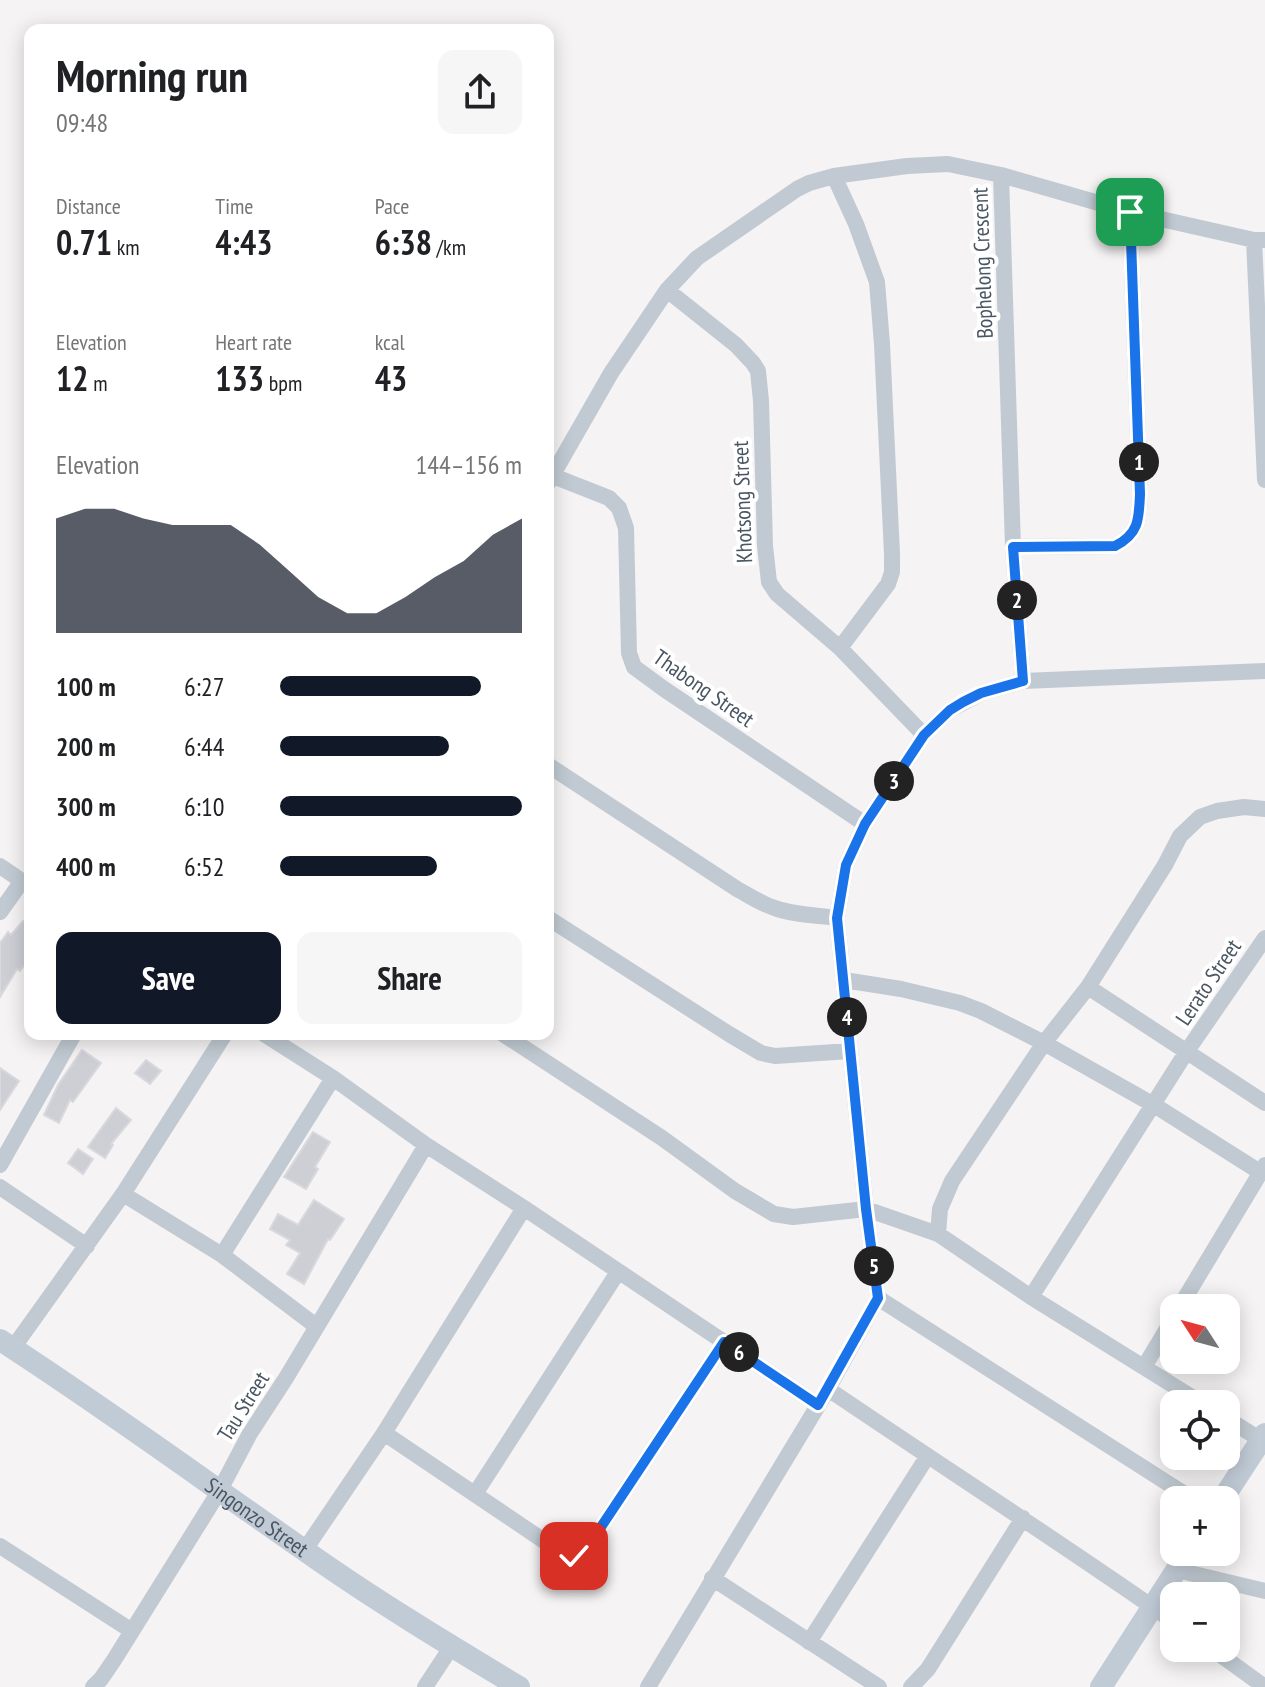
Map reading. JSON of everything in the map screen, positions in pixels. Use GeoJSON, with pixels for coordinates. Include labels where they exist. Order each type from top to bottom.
{"type":"FeatureCollection","features":[{"type":"Feature","properties":{"kind":"street","name":"Bophelong Crescent"},"geometry":{"type":"LineString","coordinates":[[554,473],[611,373],[667,290],[697,258],[797,189],[834,176],[907,166],[948,164],[1001,175],[1013,547],[1023,681]]}},
{"type":"Feature","properties":{"kind":"street"},"geometry":{"type":"LineString","coordinates":[[1001,175],[1130,212],[1259,240],[1265,480]]}},
{"type":"Feature","properties":{"kind":"street"},"geometry":{"type":"LineString","coordinates":[[834,176],[877,282],[892,554],[888,584],[840,648]]}},
{"type":"Feature","properties":{"kind":"street"},"geometry":{"type":"LineString","coordinates":[[1013,547],[1115,546],[1127,540],[1135,530],[1140,494],[1130,212]]}},
{"type":"Feature","properties":{"kind":"street","name":"Khotsong Street"},"geometry":{"type":"LineString","coordinates":[[667,290],[736,345],[758,371],[769,582],[777,594],[840,648],[924,735]]}},
{"type":"Feature","properties":{"kind":"street","name":"Thabong Street"},"geometry":{"type":"LineString","coordinates":[[554,481],[609,498],[619,508],[626,528],[629,653],[634,667],[865,824]]}},
{"type":"Feature","properties":{"kind":"street"},"geometry":{"type":"LineString","coordinates":[[648,1687],[828,1389],[878,1298],[837,918],[846,865],[865,824],[924,735],[950,710],[981,693],[1023,681],[1265,671]]}},
{"type":"Feature","properties":{"kind":"street"},"geometry":{"type":"LineString","coordinates":[[554,769],[758,901],[793,913],[837,918]]}},
{"type":"Feature","properties":{"kind":"street"},"geometry":{"type":"LineString","coordinates":[[938,1234],[940,1209],[952,1181],[1044,1043],[1088,987],[1180,836],[1200,817],[1217,811],[1244,807],[1265,809]]}},
{"type":"Feature","properties":{"kind":"street"},"geometry":{"type":"LineString","coordinates":[[0,866],[24,883]]}},
{"type":"Feature","properties":{"kind":"street"},"geometry":{"type":"LineString","coordinates":[[0,912],[24,886]]}},
{"type":"Feature","properties":{"kind":"street"},"geometry":{"type":"LineString","coordinates":[[554,922],[761,1053],[787,1056],[850,1051]]}},
{"type":"Feature","properties":{"kind":"street","name":"Lerato Street"},"geometry":{"type":"LineString","coordinates":[[1031,1297],[1187,1051],[1265,938]]}},
{"type":"Feature","properties":{"kind":"street"},"geometry":{"type":"LineString","coordinates":[[844,980],[901,989],[981,1011],[1044,1043],[1263,1168],[1187,1294]]}},
{"type":"Feature","properties":{"kind":"street"},"geometry":{"type":"LineString","coordinates":[[1088,987],[1265,1103]]}},
{"type":"Feature","properties":{"kind":"street"},"geometry":{"type":"LineString","coordinates":[[0,1165],[71,1040]]}},
{"type":"Feature","properties":{"kind":"street"},"geometry":{"type":"LineString","coordinates":[[6,1344],[87,1246],[221,1040]]}},
{"type":"Feature","properties":{"kind":"street"},"geometry":{"type":"LineString","coordinates":[[273,1040],[818,1405]]}},
{"type":"Feature","properties":{"kind":"street"},"geometry":{"type":"LineString","coordinates":[[512,1040],[662,1138],[735,1191],[774,1214],[793,1217],[866,1209],[938,1234],[1031,1297],[1181,1390]]}},
{"type":"Feature","properties":{"kind":"street"},"geometry":{"type":"LineString","coordinates":[[222,1255],[333,1078]]}},
{"type":"Feature","properties":{"kind":"street","name":"Tau Street"},"geometry":{"type":"LineString","coordinates":[[93,1687],[132,1631],[220,1490],[249,1435],[426,1145]]}},
{"type":"Feature","properties":{"kind":"street"},"geometry":{"type":"LineString","coordinates":[[0,1187],[87,1246]]}},
{"type":"Feature","properties":{"kind":"street"},"geometry":{"type":"LineString","coordinates":[[123,1194],[222,1255],[316,1326]]}},
{"type":"Feature","properties":{"kind":"street"},"geometry":{"type":"LineString","coordinates":[[304,1551],[384,1433],[524,1208]]}},
{"type":"Feature","properties":{"kind":"street"},"geometry":{"type":"LineString","coordinates":[[475,1494],[618,1272]]}},
{"type":"Feature","properties":{"kind":"street"},"geometry":{"type":"LineString","coordinates":[[878,1298],[1172,1486]]}},
{"type":"Feature","properties":{"kind":"street"},"geometry":{"type":"LineString","coordinates":[[1144,1367],[1160,1340]]}},
{"type":"Feature","properties":{"kind":"street"},"geometry":{"type":"LineString","coordinates":[[384,1433],[568,1556],[574,1556],[583,1551],[595,1536],[724,1342]]}},
{"type":"Feature","properties":{"kind":"street","name":"Singonzo Street"},"geometry":{"type":"LineString","coordinates":[[6,1344],[304,1551],[519,1687]]}},
{"type":"Feature","properties":{"kind":"street"},"geometry":{"type":"LineString","coordinates":[[828,1389],[1160,1612]]}},
{"type":"Feature","properties":{"kind":"street"},"geometry":{"type":"LineString","coordinates":[[1231,1486],[1263,1437],[1240,1425]]}},
{"type":"Feature","properties":{"kind":"street"},"geometry":{"type":"LineString","coordinates":[[809,1642],[927,1457]]}},
{"type":"Feature","properties":{"kind":"street"},"geometry":{"type":"LineString","coordinates":[[911,1687],[928,1669],[1023,1518]]}},
{"type":"Feature","properties":{"kind":"street"},"geometry":{"type":"LineString","coordinates":[[0,1546],[132,1631]]}},
{"type":"Feature","properties":{"kind":"street"},"geometry":{"type":"LineString","coordinates":[[1101,1687],[1180,1566]]}},
{"type":"Feature","properties":{"kind":"street"},"geometry":{"type":"LineString","coordinates":[[1197,1566],[1265,1591]]}},
{"type":"Feature","properties":{"kind":"street"},"geometry":{"type":"LineString","coordinates":[[712,1578],[879,1687]]}},
{"type":"Feature","properties":{"kind":"street"},"geometry":{"type":"LineString","coordinates":[[425,1687],[452,1646]]}},
{"type":"Feature","properties":{"kind":"street"},"geometry":{"type":"LineString","coordinates":[[1230,1662],[1265,1687]]}},
{"type":"Feature","properties":{"kind":"building"},"geometry":{"type":"Polygon","coordinates":[[[24,922],[24,966],[20,971],[17,969],[0,997],[0,943],[8,932],[11,935],[24,922]]]}},
{"type":"Feature","properties":{"kind":"building"},"geometry":{"type":"Polygon","coordinates":[[[82,1050],[101,1063],[73,1102],[70,1100],[59,1123],[44,1115],[58,1085],[82,1050]]]}},
{"type":"Feature","properties":{"kind":"building"},"geometry":{"type":"Polygon","coordinates":[[[146,1060],[161,1071],[150,1084],[135,1073],[146,1060]]]}},
{"type":"Feature","properties":{"kind":"building"},"geometry":{"type":"Polygon","coordinates":[[[0,1068],[19,1081],[0,1110],[0,1068]]]}},
{"type":"Feature","properties":{"kind":"building"},"geometry":{"type":"Polygon","coordinates":[[[116,1108],[131,1120],[111,1144],[105,1158],[88,1147],[116,1108]]]}},
{"type":"Feature","properties":{"kind":"building"},"geometry":{"type":"Polygon","coordinates":[[[313,1132],[330,1142],[306,1189],[284,1177],[313,1132]]]}},
{"type":"Feature","properties":{"kind":"building"},"geometry":{"type":"Polygon","coordinates":[[[78,1149],[93,1159],[83,1174],[68,1163],[78,1149]]]}},
{"type":"Feature","properties":{"kind":"building"},"geometry":{"type":"Polygon","coordinates":[[[314,1200],[344,1219],[328,1239],[304,1284],[287,1274],[300,1253],[286,1245],[290,1240],[270,1229],[278,1214],[298,1225],[314,1200]]]}},
{"type":"Feature","properties":{"kind":"route"},"geometry":{"type":"LineString","coordinates":[[574,1556],[583,1551],[595,1536],[724,1342],[818,1405],[878,1298],[837,918],[846,865],[865,824],[924,735],[963,702],[981,693],[1023,681],[1013,547],[1115,546],[1127,540],[1135,530],[1140,494],[1130,212]]}}]}
